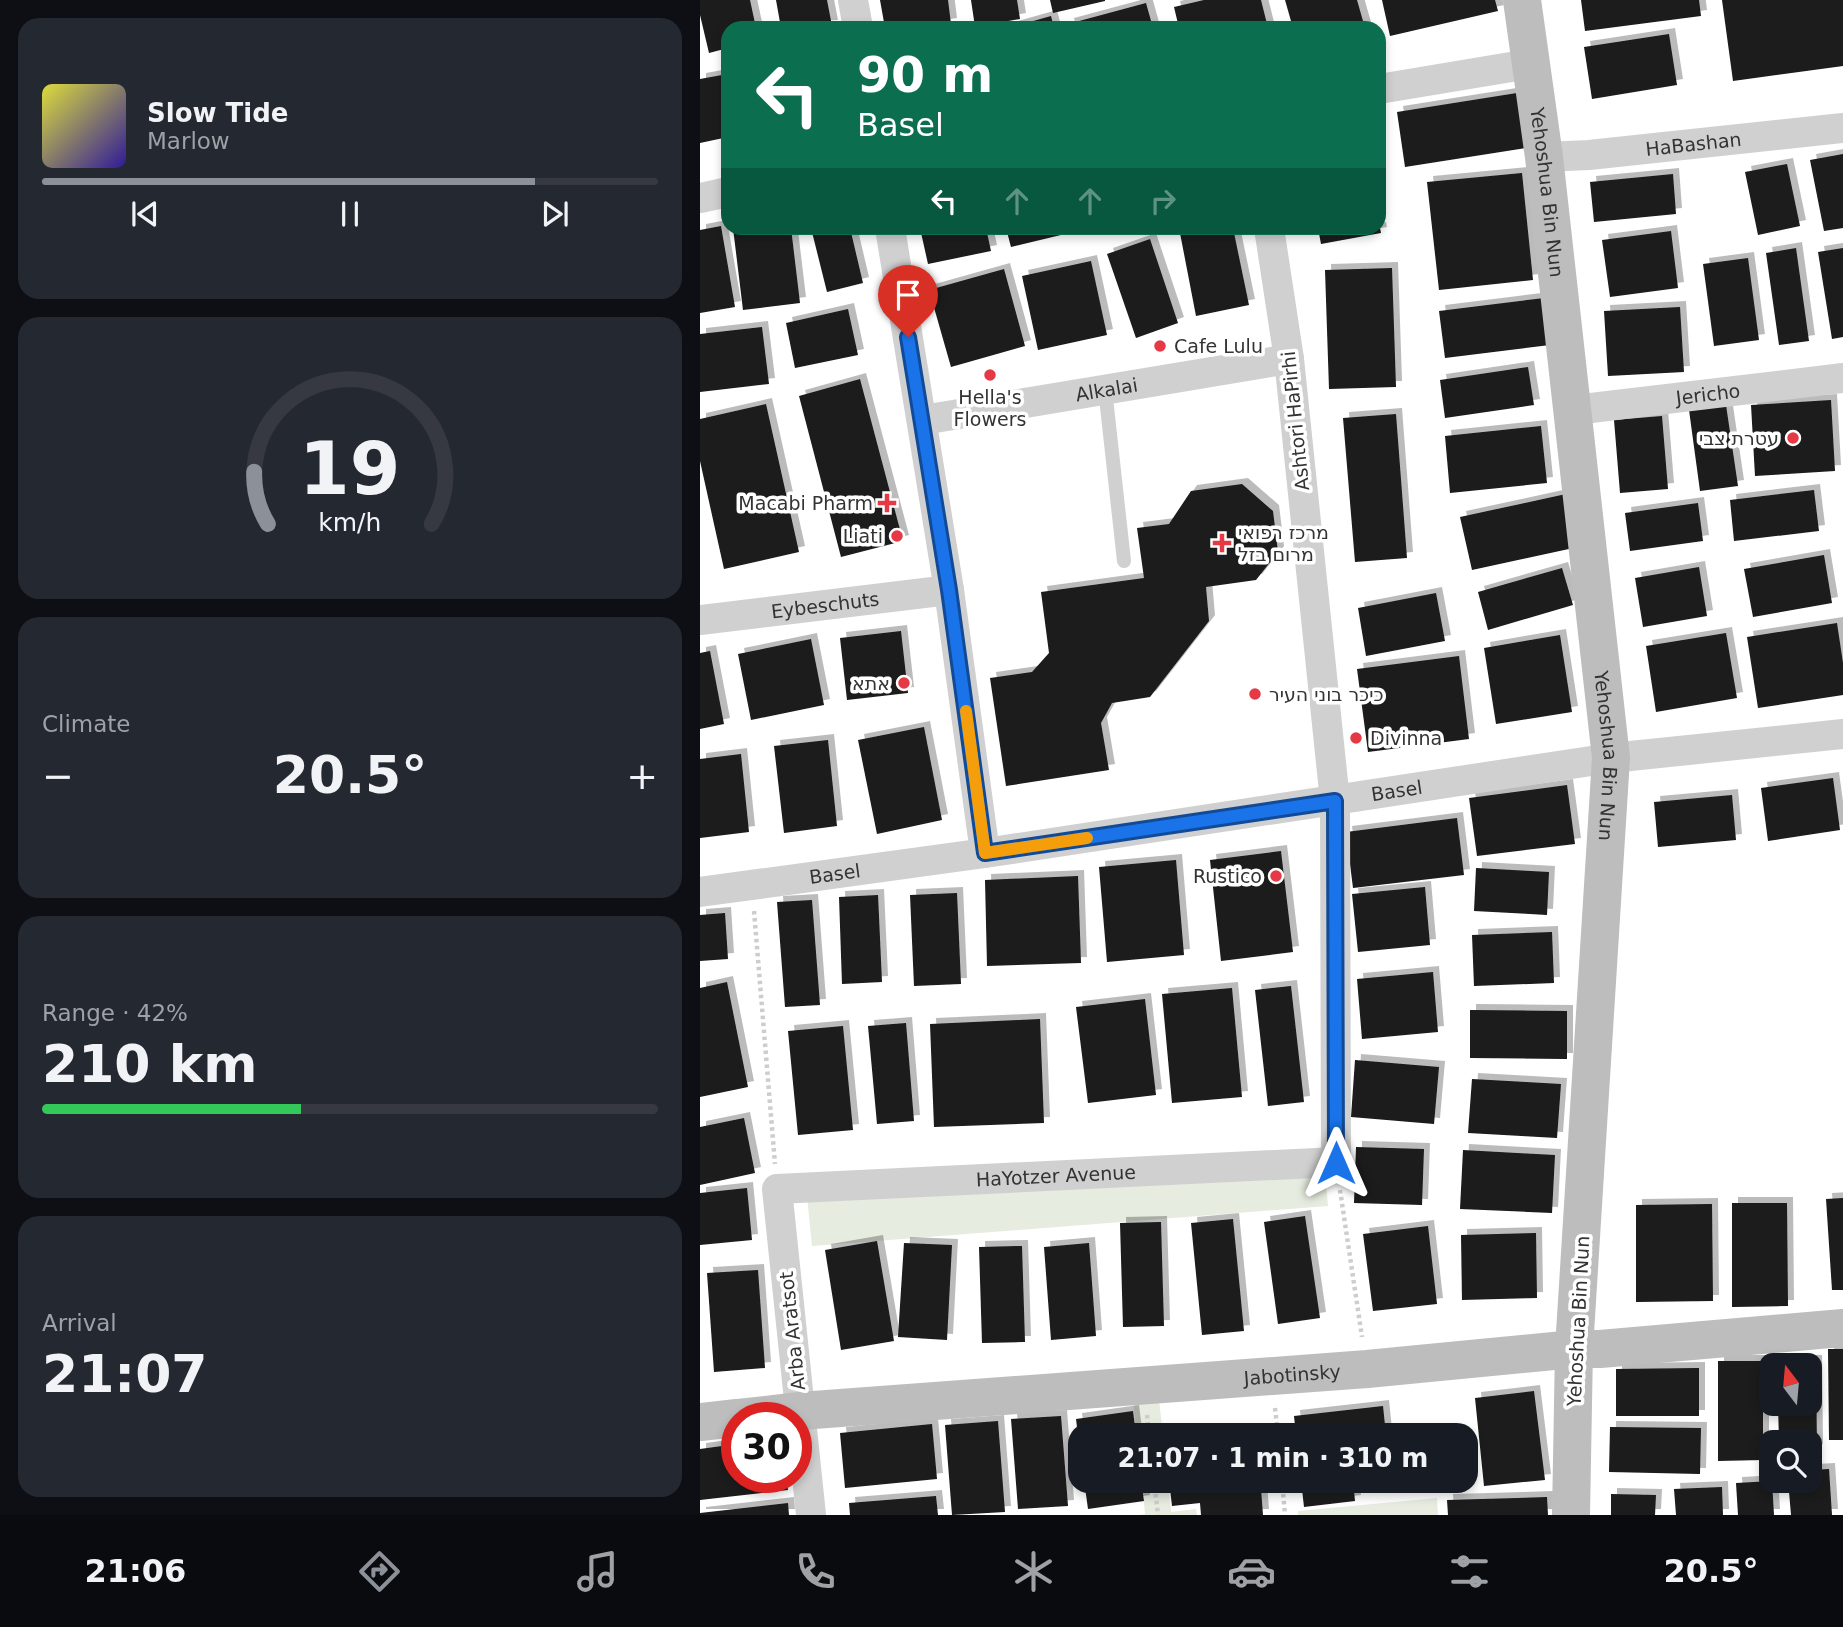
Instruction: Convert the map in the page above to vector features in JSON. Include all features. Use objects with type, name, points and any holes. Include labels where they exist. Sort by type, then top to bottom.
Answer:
[{"type":"street","points":[[853,0],[857,21]]},
{"type":"street","name":"Yehoshua Bin Nun","points":[[1521,0],[1544,156],[1611,758],[1574,1349],[1571,1515]]},
{"type":"street","points":[[1386,88],[1529,64]]},
{"type":"street","name":"HaBashan","points":[[1544,156],[1589,155],[1843,128]]},
{"type":"street","points":[[700,198],[721,194]]},
{"type":"street","points":[[891,235],[949,590],[985,853]]},
{"type":"street","name":"Ashtori HaPirhi","points":[[1270,235],[1289,359],[1335,801],[1336,1163]]},
{"type":"street","name":"Alkalai","points":[[923,420],[1289,359]]},
{"type":"street","name":"Jericho","points":[[1574,410],[1843,378]]},
{"type":"street","name":"Eybeschuts","points":[[700,620],[949,590]]},
{"type":"street","name":"Basel","points":[[700,892],[985,853],[1611,758],[1843,734]]},
{"type":"street","name":"HaYotzer Avenue","points":[[777,1189],[1336,1163]]},
{"type":"street","name":"Arba Aratsot","points":[[777,1189],[799,1402]]},
{"type":"street","name":"Jabotinsky","points":[[812,1410],[1367,1369],[1574,1349],[1843,1328]]},
{"type":"street","name":"Jabotinsky","points":[[700,1422],[721,1420]]},
{"type":"street","name":"Arba Aratsot","points":[[809,1493],[811,1515]]},
{"type":"lane","points":[[1105,389],[1124,561]]},
{"type":"path","points":[[751,885],[777,1189]]},
{"type":"path","points":[[1336,1163],[1367,1369]]},
{"type":"path","points":[[1155,1493],[1158,1515]]},
{"type":"path","points":[[1283,1493],[1286,1515]]},
{"type":"shaded area","points":[[1325,1170],[1328,1206],[812,1246],[807,1196]]},
{"type":"shaded area","points":[[1158,1391],[1162,1423],[1136,1423],[1132,1394]]},
{"type":"shaded area","points":[[1143,1493],[1169,1493],[1171,1512],[1196,1509],[1197,1515],[1139,1515],[1145,1514]]},
{"type":"shaded area","points":[[1437,1498],[1438,1515],[1298,1515],[1298,1511]]},
{"type":"building","points":[[700,0],[750,0],[754,21],[721,21],[721,50],[709,53],[700,15]]},
{"type":"building","points":[[776,0],[827,0],[831,21],[780,21]]},
{"type":"building","points":[[880,0],[948,0],[951,21],[884,21]]},
{"type":"building","points":[[971,0],[1017,0],[1020,19],[974,21]]},
{"type":"building","points":[[1050,0],[1105,0],[1105,1],[1053,13]]},
{"type":"building","points":[[1204,0],[1261,0],[1266,21],[1177,21],[1174,7]]},
{"type":"building","points":[[1285,0],[1357,0],[1363,21],[1291,21]]},
{"type":"building","points":[[1382,0],[1495,0],[1498,11],[1390,36]]},
{"type":"building","points":[[1581,0],[1699,0],[1701,16],[1585,31]]},
{"type":"building","points":[[1722,0],[1843,0],[1843,66],[1733,81]]},
{"type":"building","points":[[1146,3],[1151,21],[1079,21]]},
{"type":"building","points":[[1051,16],[1052,21],[1033,21]]},
{"type":"building","points":[[1669,34],[1677,85],[1592,99],[1584,47]]},
{"type":"building","points":[[721,75],[721,138],[700,143],[700,79]]},
{"type":"building","points":[[1517,93],[1526,148],[1405,167],[1397,112]]},
{"type":"building","points":[[1843,154],[1843,228],[1824,231],[1810,160]]},
{"type":"building","points":[[1787,164],[1800,226],[1758,235],[1745,172]]},
{"type":"building","points":[[1522,173],[1533,280],[1439,290],[1427,182]]},
{"type":"building","points":[[1673,174],[1676,214],[1594,222],[1590,182]]},
{"type":"building","points":[[721,226],[735,307],[700,313],[700,230]]},
{"type":"building","points":[[1671,231],[1678,288],[1610,297],[1602,240]]},
{"type":"building","points":[[734,235],[792,235],[800,303],[743,310]]},
{"type":"building","points":[[813,235],[852,235],[863,283],[827,292]]},
{"type":"building","points":[[922,235],[988,235],[991,251],[928,264]]},
{"type":"building","points":[[1008,235],[1061,235],[1011,247]]},
{"type":"building","points":[[1180,235],[1234,235],[1249,305],[1196,316]]},
{"type":"building","points":[[1319,235],[1370,235],[1321,244]]},
{"type":"building","points":[[1150,239],[1178,323],[1136,338],[1107,254]]},
{"type":"building","points":[[1796,248],[1809,341],[1779,345],[1766,253]]},
{"type":"building","points":[[1843,248],[1843,337],[1832,339],[1818,252]]},
{"type":"building","points":[[1748,258],[1759,340],[1714,346],[1703,264]]},
{"type":"building","points":[[1091,261],[1107,335],[1038,350],[1022,276]]},
{"type":"building","points":[[1392,268],[1396,387],[1329,389],[1325,270]]},
{"type":"building","points":[[1004,269],[1025,346],[951,367],[929,290]]},
{"type":"building","points":[[1544,298],[1550,345],[1445,358],[1439,311]]},
{"type":"building","points":[[1680,307],[1684,372],[1608,376],[1604,311]]},
{"type":"building","points":[[848,309],[858,355],[795,368],[786,323]]},
{"type":"building","points":[[762,327],[769,384],[700,392],[700,334]]},
{"type":"building","points":[[1528,367],[1534,405],[1445,418],[1440,380]]},
{"type":"building","points":[[860,379],[903,541],[841,557],[799,396]]},
{"type":"building","name":"עטרת צבי","points":[[1831,400],[1835,471],[1755,476],[1751,405]]},
{"type":"building","points":[[766,404],[799,552],[724,569],[700,461],[700,419]]},
{"type":"building","points":[[1726,405],[1738,486],[1700,491],[1689,410]]},
{"type":"building","points":[[1396,414],[1407,558],[1355,562],[1343,418]]},
{"type":"building","points":[[1662,416],[1668,489],[1620,493],[1614,420]]},
{"type":"building","points":[[1541,426],[1547,483],[1450,493],[1445,436]]},
{"type":"building","points":[[1242,484],[1273,511],[1278,552],[1256,580],[1206,587],[1209,621],[1150,697],[1112,703],[1101,723],[1109,770],[1006,786],[990,678],[1032,672],[1049,653],[1041,592],[1144,578],[1137,528],[1169,524],[1191,491]]},
{"type":"building","points":[[1814,490],[1819,531],[1734,541],[1730,500]]},
{"type":"building","points":[[1566,494],[1578,547],[1472,570],[1460,517]]},
{"type":"building","points":[[1698,503],[1703,541],[1630,551],[1625,513]]},
{"type":"building","points":[[1824,555],[1832,603],[1753,617],[1744,569]]},
{"type":"building","points":[[1699,567],[1707,616],[1643,627],[1635,578]]},
{"type":"building","points":[[1562,568],[1573,605],[1488,630],[1478,592]]},
{"type":"building","points":[[1436,593],[1445,641],[1366,656],[1358,608]]},
{"type":"building","points":[[1837,623],[1843,663],[1843,695],[1758,708],[1747,637]]},
{"type":"building","points":[[901,631],[908,693],[847,700],[840,638]]},
{"type":"building","points":[[1726,633],[1737,698],[1656,712],[1646,646]]},
{"type":"building","points":[[1560,635],[1572,712],[1496,724],[1484,648]]},
{"type":"building","points":[[811,639],[824,705],[751,720],[738,654]]},
{"type":"building","points":[[710,651],[724,724],[700,729],[700,653]]},
{"type":"building","points":[[1459,656],[1469,739],[1368,752],[1357,669]]},
{"type":"building","points":[[924,727],[942,820],[877,834],[858,740]]},
{"type":"building","points":[[828,740],[837,826],[784,833],[774,746]]},
{"type":"building","points":[[741,754],[749,832],[700,838],[700,759]]},
{"type":"building","points":[[1833,778],[1840,830],[1768,841],[1761,788]]},
{"type":"building","points":[[1567,785],[1575,844],[1477,856],[1469,798]]},
{"type":"building","points":[[1732,795],[1736,840],[1658,847],[1654,802]]},
{"type":"building","points":[[1457,818],[1464,875],[1353,888],[1346,832]]},
{"type":"building","points":[[1281,851],[1293,952],[1221,961],[1210,860]]},
{"type":"building","points":[[1176,860],[1184,955],[1107,962],[1099,867]]},
{"type":"building","points":[[1476,868],[1549,872],[1547,915],[1474,911]]},
{"type":"building","points":[[1078,876],[1081,963],[987,966],[985,880]]},
{"type":"building","points":[[1425,887],[1430,945],[1358,952],[1352,894]]},
{"type":"building","points":[[957,893],[961,984],[914,986],[910,895]]},
{"type":"building","points":[[878,895],[882,982],[842,984],[839,897]]},
{"type":"building","points":[[812,900],[820,1005],[785,1007],[777,902]]},
{"type":"building","points":[[725,913],[728,959],[700,961],[700,915]]},
{"type":"building","points":[[1552,932],[1554,983],[1474,986],[1472,935]]},
{"type":"building","points":[[1433,972],[1438,1032],[1362,1039],[1357,979]]},
{"type":"building","points":[[727,982],[748,1087],[700,1097],[700,988]]},
{"type":"building","points":[[1291,986],[1304,1102],[1268,1106],[1255,990]]},
{"type":"building","points":[[1232,988],[1242,1097],[1172,1103],[1162,994]]},
{"type":"building","points":[[1145,999],[1156,1095],[1088,1103],[1076,1007]]},
{"type":"building","points":[[1470,1010],[1567,1011],[1567,1059],[1470,1058]]},
{"type":"building","points":[[1040,1019],[1044,1123],[934,1127],[930,1024]]},
{"type":"building","points":[[906,1023],[914,1121],[877,1124],[868,1026]]},
{"type":"building","points":[[843,1026],[853,1130],[798,1135],[788,1031]]},
{"type":"building","points":[[1355,1060],[1439,1067],[1434,1124],[1351,1117]]},
{"type":"building","points":[[1472,1079],[1561,1084],[1557,1138],[1468,1133]]},
{"type":"building","points":[[744,1118],[755,1173],[700,1185],[700,1127]]},
{"type":"building","points":[[1356,1147],[1424,1149],[1422,1205],[1354,1203]]},
{"type":"building","points":[[1463,1150],[1555,1155],[1552,1213],[1460,1209]]},
{"type":"building","points":[[747,1188],[752,1240],[700,1245],[700,1193]]},
{"type":"building","points":[[1843,1198],[1843,1290],[1832,1290],[1826,1199]]},
{"type":"building","points":[[1732,1203],[1787,1203],[1788,1306],[1732,1307]]},
{"type":"building","points":[[1712,1204],[1713,1301],[1636,1302],[1636,1205]]},
{"type":"building","points":[[1305,1216],[1320,1318],[1278,1324],[1264,1222]]},
{"type":"building","points":[[1233,1219],[1244,1331],[1202,1335],[1191,1223]]},
{"type":"building","points":[[1161,1222],[1164,1326],[1123,1327],[1120,1223]]},
{"type":"building","points":[[1428,1226],[1437,1304],[1373,1311],[1363,1234]]},
{"type":"building","points":[[1536,1233],[1537,1298],[1462,1300],[1461,1235]]},
{"type":"building","points":[[877,1241],[894,1341],[841,1350],[825,1250]]},
{"type":"building","points":[[904,1243],[952,1245],[947,1340],[898,1337]]},
{"type":"building","points":[[1089,1243],[1096,1336],[1051,1340],[1044,1247]]},
{"type":"building","points":[[1022,1246],[1025,1342],[982,1343],[979,1247]]},
{"type":"building","points":[[758,1270],[765,1368],[714,1372],[707,1273]]},
{"type":"building","points":[[1828,1349],[1843,1349],[1843,1440],[1829,1440]]},
{"type":"building","points":[[1718,1361],[1759,1361],[1759,1416],[1763,1416],[1763,1430],[1759,1430],[1759,1460],[1718,1461]]},
{"type":"building","points":[[1699,1368],[1699,1416],[1616,1416],[1616,1369]]},
{"type":"building","points":[[1534,1391],[1545,1480],[1484,1486],[1475,1398]]},
{"type":"building","points":[[1383,1406],[1385,1423],[1295,1423],[1294,1416]]},
{"type":"building","points":[[1133,1411],[1134,1423],[1076,1423],[1076,1419]]},
{"type":"building","points":[[1061,1416],[1068,1506],[1018,1509],[1011,1419]]},
{"type":"building","points":[[1778,1416],[1817,1416],[1817,1430],[1779,1430]]},
{"type":"building","points":[[998,1421],[1005,1512],[952,1515],[945,1425]]},
{"type":"building","points":[[932,1424],[937,1479],[845,1488],[840,1433]]},
{"type":"building","points":[[1610,1427],[1701,1428],[1700,1474],[1609,1472]]},
{"type":"building","points":[[721,1446],[721,1493],[762,1493],[700,1500],[700,1449]]},
{"type":"building","points":[[1822,1469],[1829,1469],[1832,1515],[1791,1515],[1789,1493],[1822,1493]]},
{"type":"building","points":[[1759,1482],[1759,1493],[1773,1493],[1774,1515],[1738,1515],[1736,1483]]},
{"type":"building","points":[[1722,1487],[1723,1515],[1676,1515],[1674,1489]]},
{"type":"building","points":[[1086,1493],[1143,1493],[1144,1501],[1088,1509]]},
{"type":"building","points":[[1170,1493],[1261,1493],[1263,1515],[1201,1515],[1200,1503],[1172,1506]]},
{"type":"building","points":[[1302,1493],[1354,1493],[1355,1501],[1304,1507]]},
{"type":"building","points":[[1611,1494],[1656,1495],[1655,1515],[1611,1515]]},
{"type":"building","points":[[936,1496],[938,1515],[850,1515],[849,1503]]},
{"type":"building","points":[[1547,1497],[1548,1515],[1448,1515],[1447,1500]]},
{"type":"building","points":[[788,1503],[789,1515],[700,1515],[700,1513]]},
{"type":"slow traffic","points":[[966,711],[985,853],[1087,838]]},
{"type":"place","name":"Cafe Lulu","points":[[1160,346]]},
{"type":"place","name":"Hella's Flowers","points":[[990,375]]},
{"type":"place","name":"עטרת צבי","points":[[1793,438]]},
{"type":"place","name":"Macabi Pharm","points":[[887,503]]},
{"type":"place","name":"Liati","points":[[897,536]]},
{"type":"place","name":"מרכז רפואי מרום בזל","points":[[1222,543]]},
{"type":"place","name":"אתא","points":[[904,683]]},
{"type":"place","name":"כיכר בוני העיר","points":[[1255,694]]},
{"type":"place","name":"Divinna","points":[[1356,738]]},
{"type":"place","name":"Rustico","points":[[1276,876]]},
{"type":"route","points":[[908,337],[949,590],[985,853],[1335,801],[1336,1163]]}]
